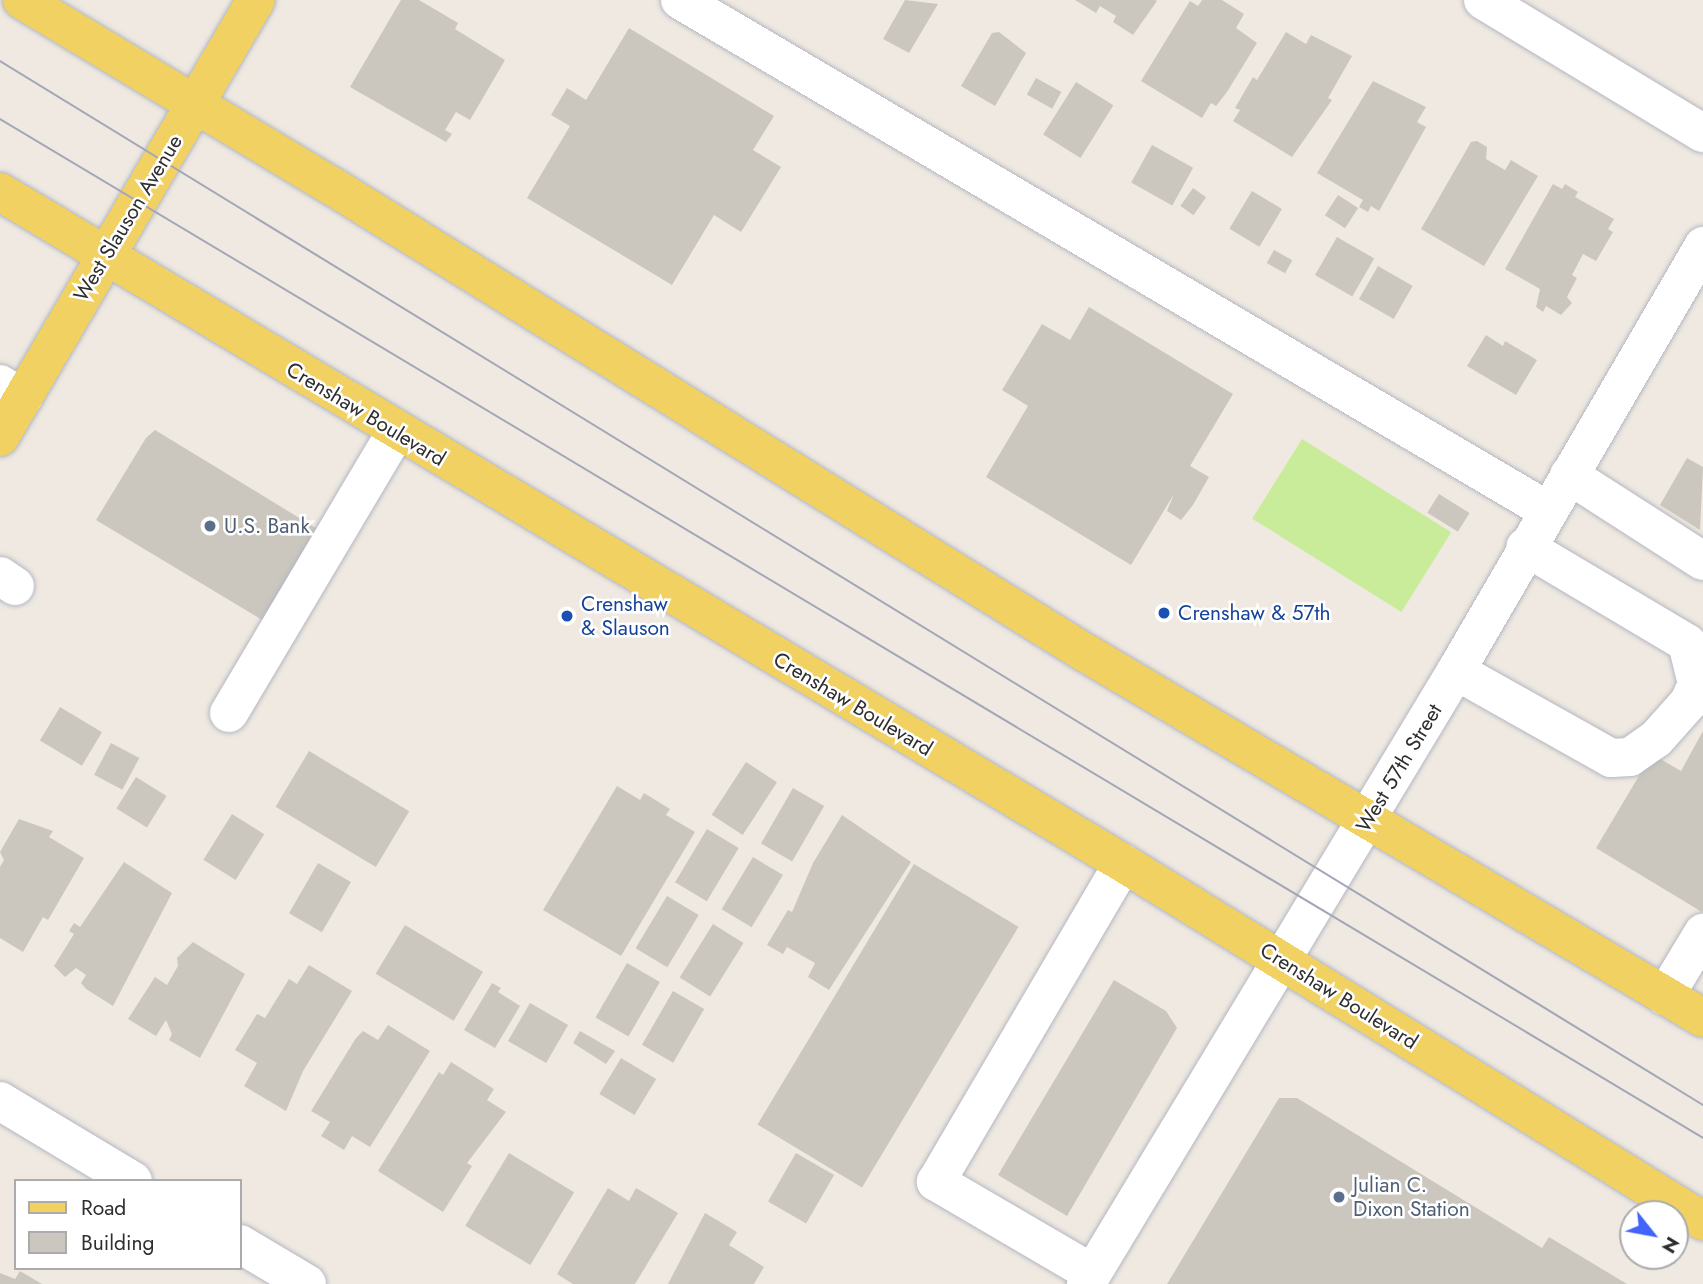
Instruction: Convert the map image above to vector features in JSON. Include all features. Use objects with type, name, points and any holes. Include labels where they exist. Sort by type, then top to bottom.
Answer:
[{"type":"main road","points":[[22,0],[197,103],[1084,652],[1703,1018]]},
{"type":"main road","name":"West Slauson Avenue","points":[[0,437],[12,391],[104,257],[256,0]]},
{"type":"main road","name":"Crenshaw Boulevard","points":[[0,192],[396,432],[1123,863],[1703,1222]]},
{"type":"street","points":[[680,0],[1547,510]]},
{"type":"street","points":[[1483,0],[1703,133]]},
{"type":"street","name":"West 57th Street","points":[[1089,1279],[1456,671],[1525,547],[1703,246]]},
{"type":"street","points":[[229,713],[396,432]]},
{"type":"street","points":[[1569,475],[1703,561]]},
{"type":"street","points":[[1456,671],[1611,758],[1630,757],[1656,739],[1689,702],[1697,684],[1687,643],[1525,547]]},
{"type":"street","points":[[1089,1279],[936,1182],[1123,863]]},
{"type":"street","points":[[1665,996],[1703,933]]},
{"type":"street","points":[[0,1101],[131,1179]]},
{"type":"street","points":[[242,1245],[307,1284]]},
{"type":"green space","points":[[1302,439],[1451,532],[1401,612],[1252,519]]},
{"type":"building","points":[[401,0],[419,0],[458,23],[455,29],[505,60],[470,120],[456,112],[445,130],[452,134],[446,142],[350,87]]},
{"type":"building","points":[[905,0],[938,4],[909,53],[883,39]]},
{"type":"building","points":[[1075,0],[1157,1],[1133,35],[1113,22],[1116,16],[1100,6],[1096,13]]},
{"type":"building","points":[[1202,0],[1222,0],[1244,14],[1236,28],[1257,43],[1227,92],[1216,106],[1211,103],[1202,118],[1141,81],[1190,1],[1198,6]]},
{"type":"building","points":[[629,28],[774,116],[753,150],[781,167],[741,232],[714,215],[672,285],[527,198],[570,126],[551,115],[567,88],[586,100]]},
{"type":"building","points":[[999,32],[1026,53],[995,106],[961,86],[992,33]]},
{"type":"building","points":[[1286,32],[1306,44],[1311,35],[1352,56],[1328,98],[1332,100],[1292,157],[1233,121],[1240,110],[1235,108],[1253,77],[1257,80]]},
{"type":"building","points":[[1036,78],[1061,92],[1052,109],[1027,95]]},
{"type":"building","points":[[1373,81],[1426,107],[1417,122],[1426,127],[1379,211],[1371,206],[1368,212],[1359,207],[1363,200],[1317,173]]},
{"type":"building","points":[[1076,82],[1113,105],[1080,158],[1043,135]]},
{"type":"building","points":[[1477,141],[1487,147],[1486,159],[1505,170],[1511,160],[1538,176],[1484,266],[1421,229],[1471,142]]},
{"type":"building","points":[[1152,145],[1193,168],[1172,205],[1131,183]]},
{"type":"building","points":[[1553,184],[1562,189],[1565,184],[1578,192],[1575,197],[1614,219],[1608,229],[1613,232],[1596,261],[1583,254],[1572,275],[1577,278],[1567,297],[1572,303],[1561,315],[1546,306],[1543,312],[1536,307],[1540,289],[1505,269]]},
{"type":"building","points":[[1193,188],[1206,197],[1193,215],[1180,206]]},
{"type":"building","points":[[1252,191],[1282,209],[1259,247],[1229,229]]},
{"type":"building","points":[[1338,195],[1358,208],[1345,228],[1325,215]]},
{"type":"building","points":[[1337,237],[1374,258],[1352,297],[1315,275]]},
{"type":"building","points":[[1274,250],[1292,260],[1285,273],[1267,263]]},
{"type":"building","points":[[1378,266],[1413,286],[1394,319],[1359,299]]},
{"type":"building","points":[[1089,307],[1233,394],[1190,466],[1209,477],[1193,505],[1181,520],[1167,511],[1174,494],[1131,565],[986,477],[1028,406],[1002,390],[1042,324],[1070,340]]},
{"type":"building","points":[[1486,335],[1503,346],[1505,341],[1537,360],[1516,395],[1467,366]]},
{"type":"building","name":"U.S. Bank","points":[[155,430],[324,533],[269,624],[96,520],[146,438]]},
{"type":"building","points":[[1687,458],[1703,467],[1700,530],[1660,505]]},
{"type":"building","points":[[1439,494],[1470,513],[1458,532],[1427,513]]},
{"type":"building","points":[[60,707],[102,732],[82,766],[40,740]]},
{"type":"building","points":[[1703,731],[1702,912],[1596,848],[1652,754],[1681,771]]},
{"type":"building","points":[[111,743],[139,758],[122,790],[94,775]]},
{"type":"building","points":[[309,751],[409,811],[376,867],[276,807]]},
{"type":"building","points":[[746,762],[777,782],[743,835],[712,815]]},
{"type":"building","points":[[136,777],[167,796],[147,827],[116,808]]},
{"type":"building","points":[[617,786],[640,800],[644,793],[670,809],[666,815],[695,832],[621,956],[543,910]]},
{"type":"building","points":[[793,788],[824,806],[792,861],[761,843]]},
{"type":"building","points":[[232,814],[264,834],[236,880],[203,860]]},
{"type":"building","points":[[842,815],[911,862],[829,990],[808,977],[815,963],[787,947],[783,954],[767,945],[788,910],[792,912],[813,863]]},
{"type":"building","points":[[19,819],[53,831],[49,837],[84,858],[48,920],[43,917],[23,952],[0,938],[0,867],[4,860],[0,852]]},
{"type":"building","points":[[707,829],[739,848],[707,901],[675,882]]},
{"type":"building","points":[[753,857],[783,875],[752,927],[722,909]]},
{"type":"building","points":[[124,862],[172,893],[113,1006],[86,989],[81,983],[86,975],[76,968],[65,977],[54,966],[74,934],[69,931],[74,923],[80,927]]},
{"type":"building","points":[[318,863],[351,882],[322,932],[289,913]]},
{"type":"building","points":[[914,864],[1019,927],[862,1187],[757,1125]]},
{"type":"building","points":[[667,896],[699,915],[667,967],[636,948]]},
{"type":"building","points":[[713,924],[744,943],[710,997],[680,977]]},
{"type":"building","points":[[405,925],[483,972],[454,1021],[376,974]]},
{"type":"building","points":[[193,942],[245,974],[200,1058],[169,1040],[172,1034],[166,1020],[156,1036],[128,1019],[155,977],[167,985],[178,966],[177,958]]},
{"type":"building","points":[[627,963],[660,982],[628,1037],[596,1018]]},
{"type":"building","points":[[309,965],[352,991],[303,1071],[286,1111],[244,1086],[257,1063],[235,1050],[257,1014],[265,1018],[289,979],[297,984]]},
{"type":"building","points":[[1114,980],[1166,1011],[1177,1028],[1067,1216],[998,1175]]},
{"type":"building","points":[[492,983],[501,988],[498,992],[520,1006],[495,1048],[464,1030]]},
{"type":"building","points":[[673,991],[704,1009],[673,1063],[642,1045]]},
{"type":"building","points":[[530,1003],[568,1025],[546,1063],[508,1041]]},
{"type":"building","points":[[388,1025],[430,1051],[370,1147],[352,1136],[344,1150],[321,1136],[330,1122],[311,1111],[356,1038],[363,1031],[378,1040]]},
{"type":"building","points":[[580,1031],[615,1051],[606,1064],[573,1043]]},
{"type":"building","points":[[621,1058],[656,1079],[635,1115],[599,1094]]},
{"type":"building","points":[[451,1062],[494,1089],[487,1100],[506,1112],[467,1163],[472,1166],[443,1212],[378,1171],[439,1072],[443,1075]]},
{"type":"building","name":"Julian C. Dixon Station","points":[[1279,1098],[1297,1098],[1542,1248],[1549,1237],[1627,1284],[1167,1284]]},
{"type":"building","points":[[509,1153],[574,1192],[530,1265],[465,1226]]},
{"type":"building","points":[[796,1153],[834,1175],[806,1223],[768,1201]]},
{"type":"building","points":[[608,1188],[629,1201],[636,1188],[678,1213],[635,1284],[573,1284],[557,1274]]},
{"type":"building","points":[[705,1213],[737,1232],[729,1245],[764,1267],[754,1284],[668,1284]]},
{"type":"building","points":[[20,1271],[42,1284],[0,1284],[0,1273],[15,1279]]},
{"type":"tram line","points":[[0,61],[1703,1105]]},
{"type":"tram line","points":[[0,119],[1703,1138]]},
{"type":"place","name":"U.S. Bank","points":[[210,526]]},
{"type":"place","name":"Crenshaw & 57th","points":[[1164,613]]},
{"type":"place","name":"Crenshaw & Slauson","points":[[567,616]]},
{"type":"place","name":"Julian C. Dixon Station","points":[[1339,1197]]}]
